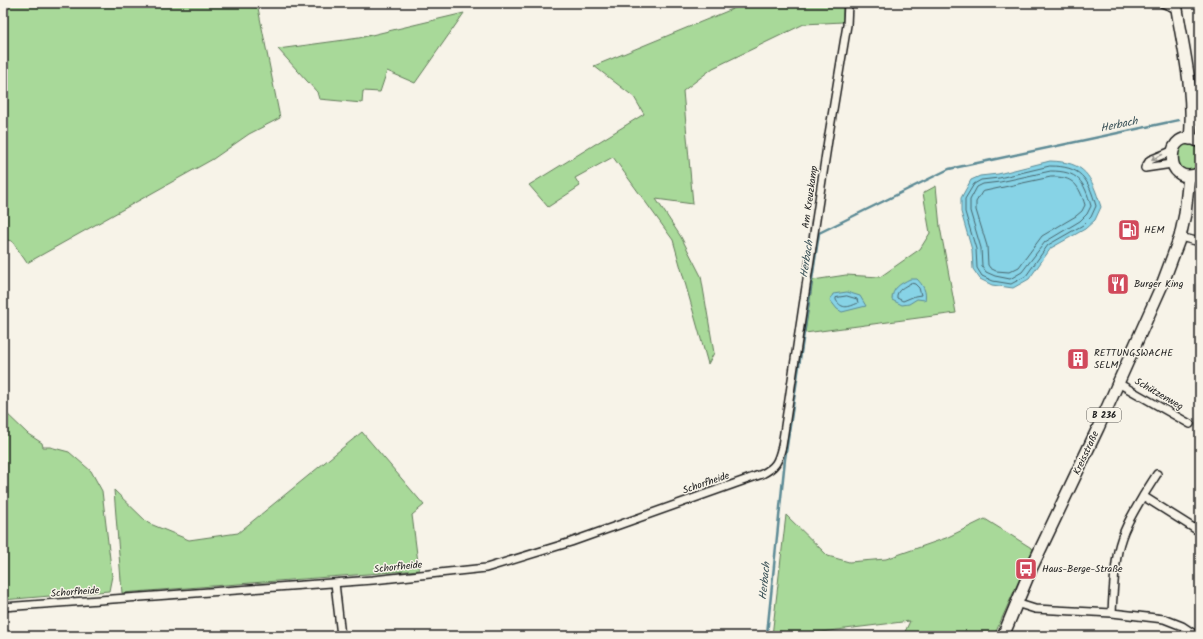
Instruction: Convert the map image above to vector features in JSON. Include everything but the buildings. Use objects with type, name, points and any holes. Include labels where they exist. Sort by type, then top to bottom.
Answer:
[{"type":"main road","points":[[1172,164],[1172,151],[1178,142],[1195,141],[1192,124],[1191,94],[1176,6]]},
{"type":"main road","name":"Kreisstraße","points":[[1003,636],[1016,603],[1162,285],[1180,237],[1195,175],[1183,175],[1176,170],[1172,164]]},
{"type":"street","name":"Am Kreuzkamp","points":[[776,464],[782,446],[828,140],[847,25],[848,3]]},
{"type":"street","points":[[1162,3],[1176,6]]},
{"type":"street","points":[[1172,151],[1150,160],[1145,168],[1172,164]]},
{"type":"street","points":[[1180,237],[1200,242]]},
{"type":"street","name":"Schützenweg","points":[[1118,383],[1190,424]]},
{"type":"street","name":"Schorfheide","points":[[3,607],[374,580],[486,568],[571,542],[762,474],[772,469],[776,464]]},
{"type":"street","points":[[1112,613],[1114,577],[1118,550],[1124,532],[1143,496],[1157,474]]},
{"type":"street","points":[[1143,496],[1200,532]]},
{"type":"street","points":[[335,583],[341,636]]},
{"type":"street","points":[[1016,603],[1035,609],[1112,613],[1164,620],[1173,622],[1197,636]]},
{"type":"green space","points":[[3,3],[233,3],[258,8],[280,118],[249,134],[213,159],[27,263],[12,241],[3,239]]},
{"type":"green space","points":[[747,3],[843,3],[843,22],[804,24],[713,68],[683,91],[693,204],[656,199],[681,237],[701,276],[714,353],[708,364],[673,240],[613,157],[575,178],[580,186],[548,207],[529,185],[644,114],[634,97],[594,66]]},
{"type":"green space","points":[[464,13],[415,83],[387,71],[380,92],[363,91],[362,103],[319,99],[317,92],[278,49],[359,38]]},
{"type":"green space","points":[[1190,143],[1200,146],[1200,168],[1190,171],[1181,168],[1178,164],[1176,155],[1181,146]]},
{"type":"green space","points":[[936,186],[940,227],[956,313],[805,333],[813,280],[846,275],[880,277],[920,249],[930,233],[923,193]]},
{"type":"green space","points":[[3,410],[28,434],[42,443],[43,447],[50,447],[69,452],[91,471],[102,491],[112,576],[109,591],[3,600]]},
{"type":"green space","points":[[362,432],[424,505],[412,515],[419,570],[122,593],[114,490],[148,523],[189,540],[238,533]]},
{"type":"green space","points":[[786,515],[828,556],[849,562],[886,559],[946,538],[985,519],[1033,549],[994,636],[903,636],[910,621],[788,636],[772,636]]},
{"type":"water","points":[[1050,161],[1071,164],[1085,172],[1094,186],[1101,207],[1095,220],[1085,229],[1051,248],[1029,279],[1013,288],[992,285],[980,279],[973,269],[972,250],[961,212],[961,198],[971,180],[980,176],[998,174]]},
{"type":"water","points":[[910,279],[917,279],[921,284],[925,291],[925,300],[917,299],[909,304],[902,305],[892,300],[895,289]]},
{"type":"water","points":[[847,292],[860,296],[866,306],[842,312],[837,309],[830,300],[833,294]]},
{"type":"waterway","name":"Herbach","points":[[760,636],[767,634],[785,459],[819,233],[949,169],[1179,120]]},
{"type":"place","name":"HEM","points":[[1129,230]]},
{"type":"place","name":"Burger King","points":[[1118,284]]},
{"type":"place","name":"RETTUNGSWACHE SELM","points":[[1078,359]]},
{"type":"place","name":"Haus-Berge-Straße","points":[[1026,569]]}]
